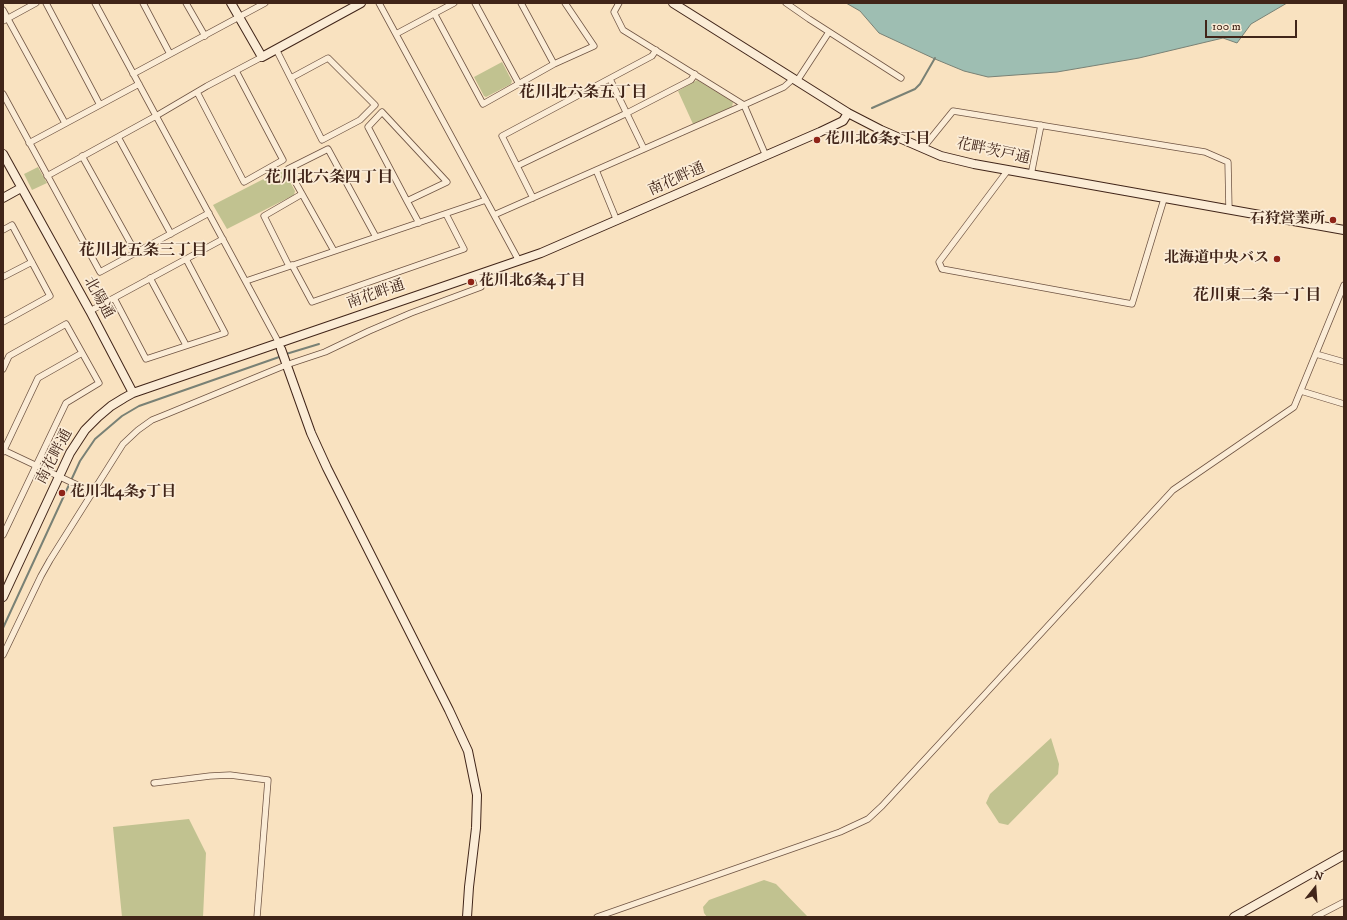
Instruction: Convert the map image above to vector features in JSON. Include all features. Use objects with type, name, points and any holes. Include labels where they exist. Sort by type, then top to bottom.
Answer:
[{"type":"street","points":[[5,20],[36,3]]},
{"type":"street","points":[[46,3],[100,105]]},
{"type":"street","points":[[94,3],[280,346],[311,433],[327,468],[460,731],[468,751],[477,795],[476,828],[469,887],[468,917]]},
{"type":"street","points":[[143,3],[170,54]]},
{"type":"street","points":[[186,3],[205,36]]},
{"type":"street","points":[[232,3],[262,57]]},
{"type":"street","points":[[133,74],[265,3]]},
{"type":"street","points":[[47,176],[156,116],[196,92],[361,3]]},
{"type":"street","points":[[379,3],[519,261]]},
{"type":"street","points":[[396,34],[454,3]]},
{"type":"street","points":[[476,3],[519,84]]},
{"type":"street","points":[[521,3],[554,64]]},
{"type":"street","points":[[434,14],[483,104],[554,64],[594,46],[565,3]]},
{"type":"street","points":[[619,3],[614,12],[623,30],[744,105],[766,156]]},
{"type":"street","name":"花畔茨戸通","points":[[673,3],[848,113],[881,130],[941,156],[1031,175],[1344,230]]},
{"type":"street","points":[[786,3],[901,78]]},
{"type":"street","points":[[3,10],[5,20],[65,123]]},
{"type":"street","points":[[494,215],[784,87],[795,80],[829,32]]},
{"type":"street","points":[[276,49],[322,140],[360,120],[375,105],[328,58],[291,78]]},
{"type":"street","points":[[533,198],[502,136],[652,56],[656,50]]},
{"type":"street","points":[[196,92],[244,182],[283,160],[236,71]]},
{"type":"street","points":[[517,166],[627,113],[691,80],[695,74]]},
{"type":"street","points":[[610,79],[644,149]]},
{"type":"street","points":[[29,142],[139,84]]},
{"type":"street","points":[[3,94],[100,272],[209,213]]},
{"type":"street","points":[[923,148],[952,111],[1205,152],[1228,162],[1229,210]]},
{"type":"street","points":[[407,201],[447,182],[382,112],[368,127],[407,201],[419,223]]},
{"type":"street","name":"南花畔通","points":[[3,597],[63,479],[70,453],[85,430],[98,417],[111,406],[133,393],[280,346],[541,253],[843,122],[848,113]]},
{"type":"street","points":[[1031,175],[1041,126]]},
{"type":"street","points":[[118,137],[170,234]]},
{"type":"street","points":[[334,251],[288,169],[328,149],[376,237]]},
{"type":"street","name":"北陽通","points":[[3,154],[90,311],[133,393]]},
{"type":"street","points":[[82,156],[136,253]]},
{"type":"street","points":[[596,170],[617,221]]},
{"type":"street","points":[[1008,170],[940,262],[942,268],[1132,304],[1164,199]]},
{"type":"street","points":[[3,198],[21,188]]},
{"type":"street","points":[[302,194],[264,216],[312,302],[464,249],[446,214]]},
{"type":"street","points":[[246,281],[486,200]]},
{"type":"street","points":[[3,230],[12,225],[50,296],[3,322]]},
{"type":"street","points":[[90,311],[223,239]]},
{"type":"street","points":[[114,298],[146,359],[225,332],[186,259]]},
{"type":"street","points":[[3,277],[32,262]]},
{"type":"street","points":[[3,654],[41,576],[123,444],[138,430],[152,420],[286,362],[325,352],[411,313],[481,287],[477,275]]},
{"type":"street","points":[[150,278],[186,345]]},
{"type":"street","points":[[597,917],[840,832],[868,819],[1173,490],[1294,407],[1344,285]]},
{"type":"street","points":[[3,369],[9,356],[66,324],[99,383],[66,403],[3,535]]},
{"type":"street","points":[[82,353],[38,378],[3,451],[92,492]]},
{"type":"street","points":[[1316,354],[1344,362]]},
{"type":"street","points":[[1301,391],[1344,404]]},
{"type":"street","points":[[154,783],[230,775],[268,780],[257,917]]},
{"type":"street","points":[[1236,916],[1344,855]]},
{"type":"street","points":[[1315,917],[1344,902]]},
{"type":"green space","points":[[502,62],[512,81],[511,84],[486,97],[484,96],[474,77]]},
{"type":"green space","points":[[697,80],[733,102],[732,107],[693,124],[678,91]]},
{"type":"green space","points":[[38,167],[47,183],[32,190],[24,174]]},
{"type":"green space","points":[[283,169],[295,191],[294,195],[227,229],[213,205]]},
{"type":"green space","points":[[1051,738],[1059,764],[1058,774],[1008,825],[999,823],[986,803],[990,794]]},
{"type":"green space","points":[[189,819],[206,853],[203,917],[122,917],[113,827]]},
{"type":"green space","points":[[764,880],[776,884],[808,917],[707,917],[704,913],[703,907],[709,900]]},
{"type":"shaded area","points":[[846,3],[1287,3],[1251,24],[1237,43],[1223,38],[1139,58],[1057,72],[988,77],[964,71],[879,33],[860,11]]},
{"type":"waterway","points":[[872,108],[915,89],[920,84],[935,58]]},
{"type":"waterway","points":[[286,354],[319,344]]},
{"type":"waterway","points":[[3,628],[80,461],[95,439],[122,416],[139,406],[282,356]]},
{"type":"place","name":"花川北6条5丁目","points":[[817,140]]},
{"type":"place","name":"石狩営業所","points":[[1333,220]]},
{"type":"place","name":"北海道中央バス","points":[[1277,259]]},
{"type":"place","name":"花川北6条4丁目","points":[[471,282]]},
{"type":"place","name":"花川北4条5丁目","points":[[62,493]]},
{"type":"district","name":"花川北六条五丁目","points":[[583,94]]},
{"type":"district","name":"花川北六条四丁目","points":[[329,179]]},
{"type":"district","name":"花川北五条三丁目","points":[[143,252]]},
{"type":"district","name":"花川東二条一丁目","points":[[1257,297]]}]
